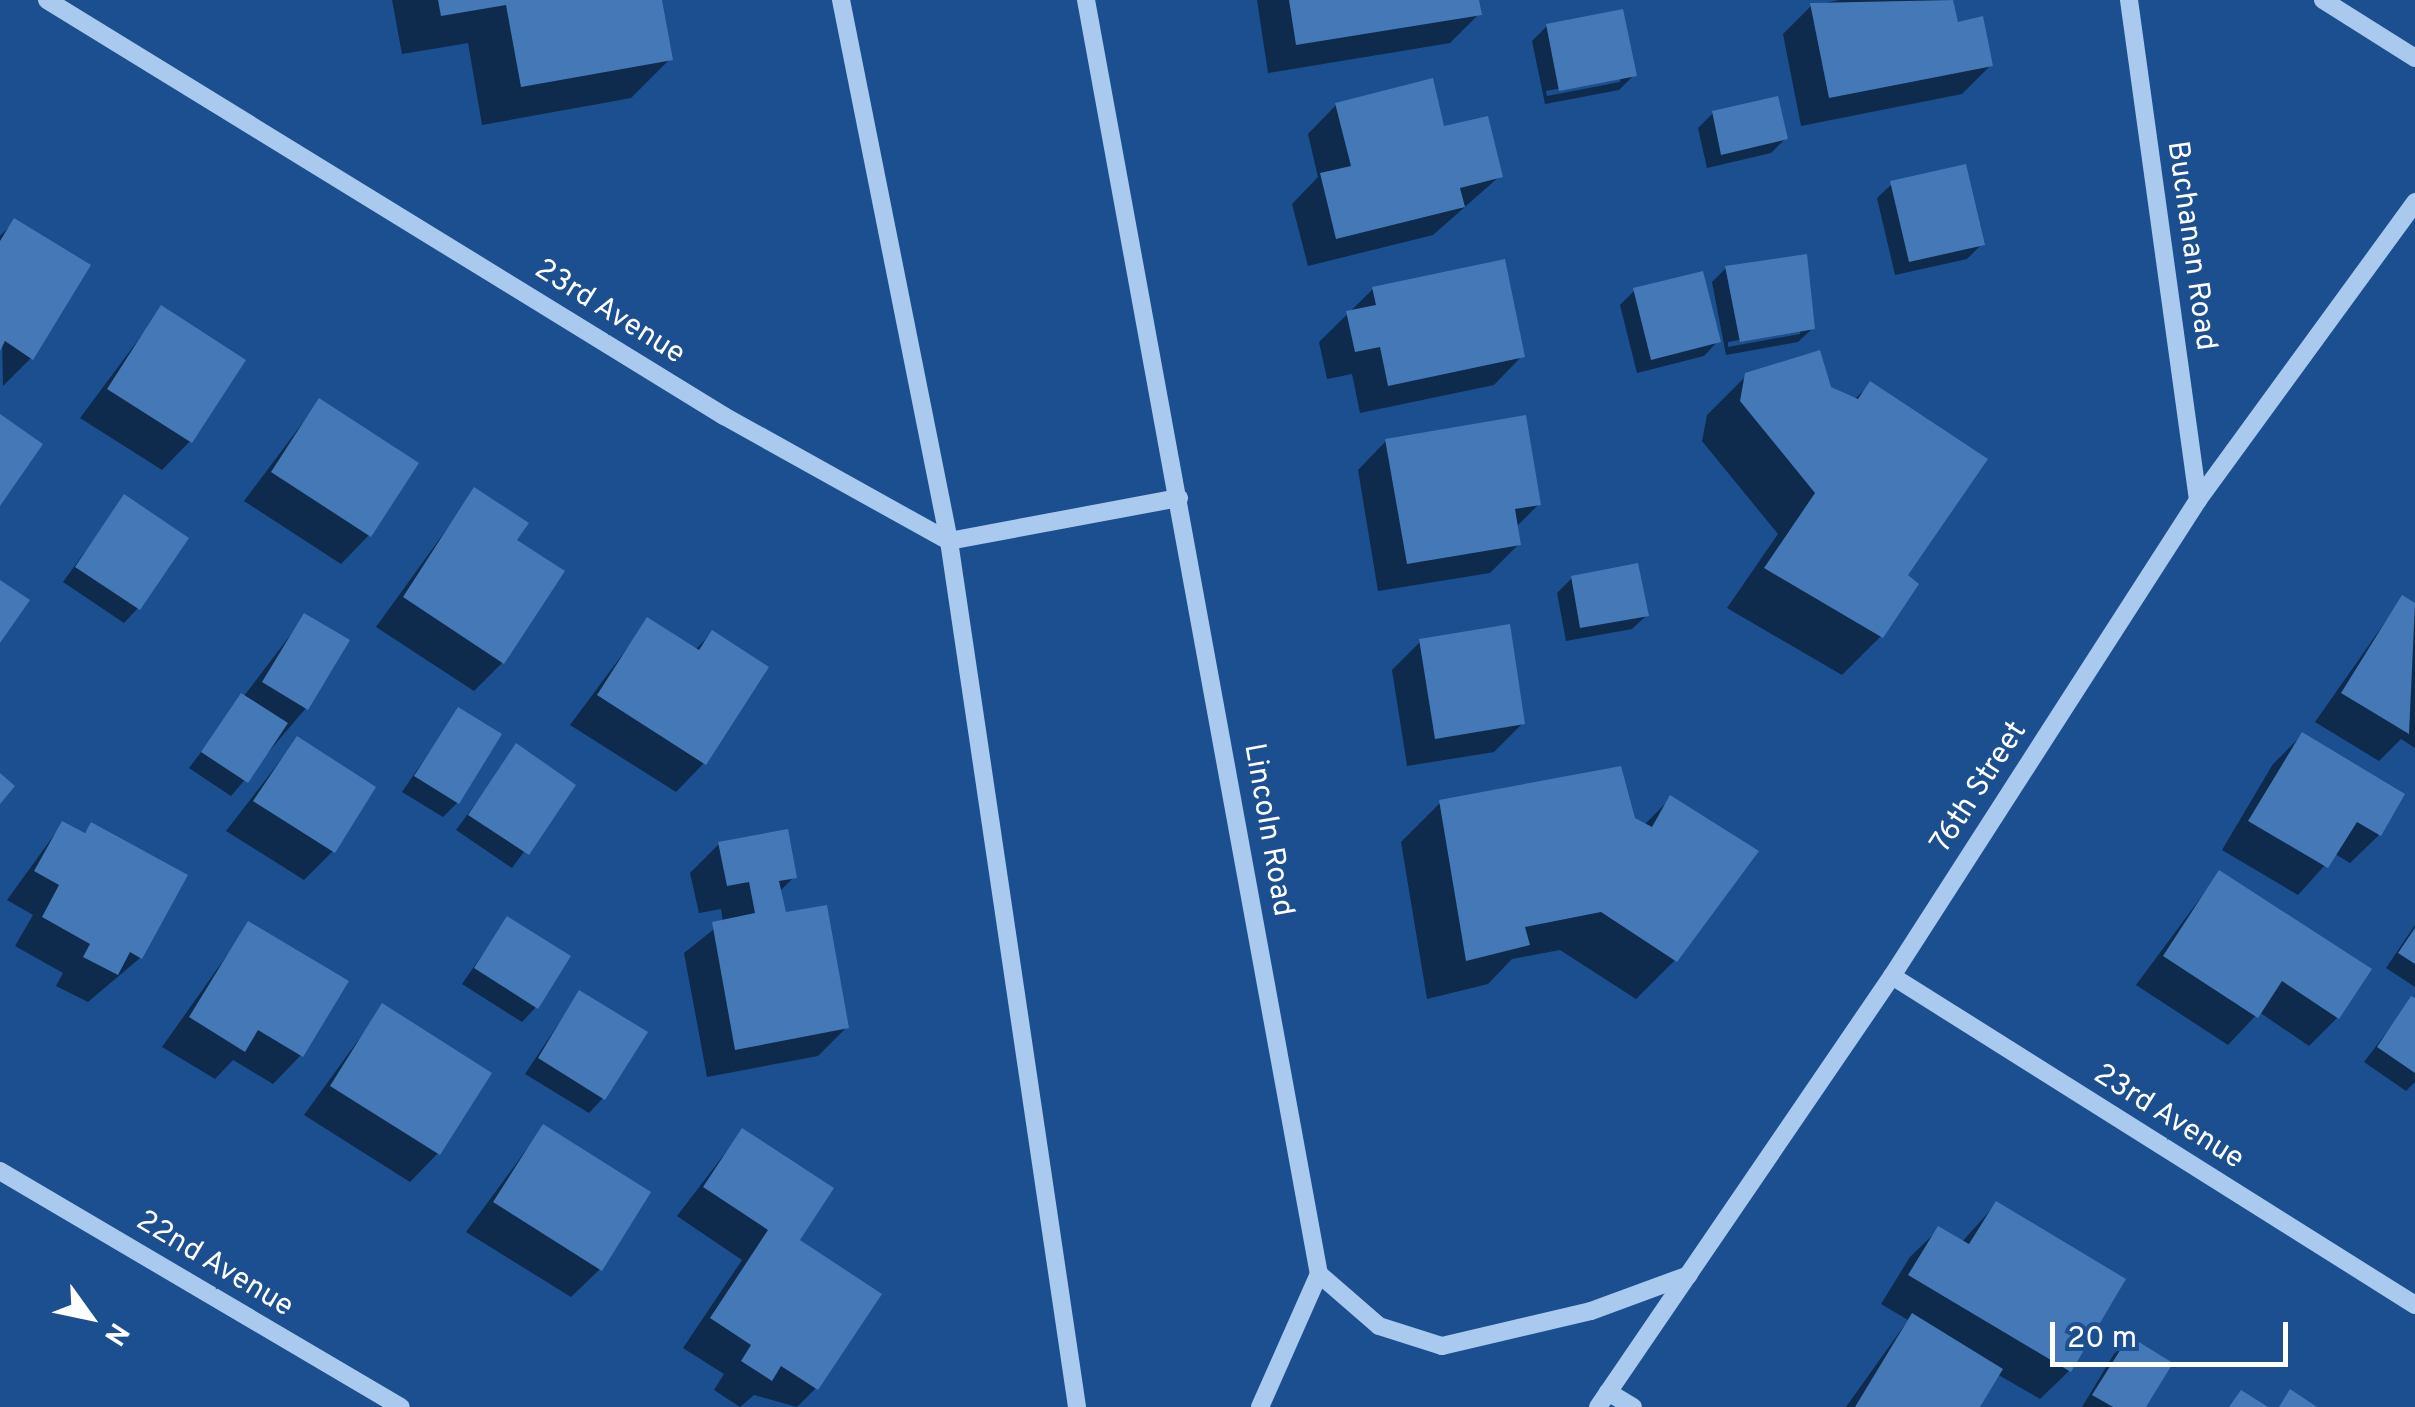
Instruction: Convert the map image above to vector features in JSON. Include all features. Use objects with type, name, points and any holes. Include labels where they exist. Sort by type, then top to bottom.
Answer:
[{"type":"street","name":"23rd Avenue","points":[[47,0],[724,416],[949,541]]},
{"type":"street","points":[[841,0],[949,541],[1077,1407]]},
{"type":"street","name":"Lincoln Road","points":[[1086,0],[1320,1274]]},
{"type":"street","name":"Buchanan Road","points":[[2128,0],[2198,500]]},
{"type":"street","points":[[2324,0],[2415,58]]},
{"type":"street","name":"76th Street","points":[[1603,1399],[1892,976],[2198,500],[2415,202]]},
{"type":"street","points":[[949,541],[1179,498]]},
{"type":"street","name":"23rd Avenue","points":[[1892,976],[2415,1306]]},
{"type":"street","name":"22nd Avenue","points":[[0,1171],[401,1407]]},
{"type":"street","points":[[1260,1407],[1320,1274],[1379,1326],[1442,1346],[1591,1311],[1689,1275]]},
{"type":"street","points":[[1603,1399],[1633,1407]]},
{"type":"building","points":[[438,0],[662,0],[673,60],[521,87],[506,5],[441,16]]},
{"type":"building","points":[[1289,0],[1479,0],[1482,15],[1296,45]]},
{"type":"building","points":[[1953,0],[1958,22],[1983,16],[1993,66],[1829,98],[1810,3]]},
{"type":"building","points":[[1623,9],[1637,76],[1559,91],[1546,24]]},
{"type":"building","points":[[1433,78],[1444,126],[1488,116],[1503,177],[1460,188],[1465,207],[1336,239],[1320,173],[1351,166],[1335,103]]},
{"type":"building","points":[[1778,96],[1788,139],[1721,155],[1712,111]]},
{"type":"building","points":[[1966,164],[1985,245],[1909,262],[1890,181]]},
{"type":"building","points":[[14,218],[91,265],[33,360],[5,341],[0,351],[0,241]]},
{"type":"building","points":[[1807,254],[1815,329],[1740,342],[1725,266]]},
{"type":"building","points":[[1505,259],[1525,357],[1388,386],[1380,347],[1355,352],[1346,311],[1376,305],[1372,287]]},
{"type":"building","points":[[1703,271],[1721,342],[1651,360],[1633,288]]},
{"type":"building","points":[[161,305],[246,360],[192,443],[107,389]]},
{"type":"building","points":[[1820,350],[1831,387],[1858,399],[1870,381],[1988,459],[1908,575],[1919,584],[1883,638],[1764,568],[1815,493],[1740,401],[1745,373]]},
{"type":"building","points":[[319,398],[419,463],[371,537],[271,472]]},
{"type":"building","points":[[0,414],[43,444],[0,506]]},
{"type":"building","points":[[1526,415],[1541,505],[1515,509],[1521,545],[1407,564],[1385,439]]},
{"type":"building","points":[[474,487],[529,523],[517,540],[565,571],[504,664],[403,597]]},
{"type":"building","points":[[124,494],[189,538],[140,610],[75,567]]},
{"type":"building","points":[[1638,563],[1649,616],[1580,628],[1571,576]]},
{"type":"building","points":[[0,580],[30,600],[0,643]]},
{"type":"building","points":[[2402,595],[2415,603],[2409,734],[2341,693]]},
{"type":"building","points":[[304,613],[350,640],[308,710],[262,682]]},
{"type":"building","points":[[647,617],[699,650],[712,630],[769,667],[706,765],[597,695]]},
{"type":"building","points":[[1510,624],[1525,724],[1435,739],[1419,639]]},
{"type":"building","points":[[241,693],[288,723],[248,783],[201,752]]},
{"type":"building","points":[[458,707],[502,734],[459,804],[414,776]]},
{"type":"building","points":[[2302,732],[2405,794],[2381,836],[2357,822],[2328,868],[2248,821]]},
{"type":"building","points":[[297,736],[376,787],[335,853],[253,801]]},
{"type":"building","points":[[516,743],[576,785],[529,855],[468,815]]},
{"type":"building","points":[[1621,766],[1635,818],[1652,827],[1670,795],[1759,851],[1677,962],[1601,912],[1525,927],[1530,945],[1466,961],[1439,800]]},
{"type":"building","points":[[0,773],[15,786],[0,804]]},
{"type":"building","points":[[62,821],[85,833],[91,822],[188,875],[142,959],[130,952],[118,975],[83,957],[90,944],[42,917],[59,885],[34,871]]},
{"type":"building","points":[[788,829],[797,878],[779,881],[786,912],[827,905],[849,1028],[735,1050],[712,922],[755,913],[749,882],[727,886],[718,842]]},
{"type":"building","points":[[2219,870],[2372,969],[2339,1019],[2282,981],[2258,1018],[2163,956]]},
{"type":"building","points":[[507,916],[571,956],[538,1009],[474,968]]},
{"type":"building","points":[[248,921],[349,981],[303,1057],[258,1030],[245,1052],[189,1017]]},
{"type":"building","points":[[2415,928],[2415,964],[2398,953]]},
{"type":"building","points":[[579,990],[648,1032],[605,1100],[538,1058]]},
{"type":"building","points":[[2411,996],[2415,998],[2415,1073],[2377,1047]]},
{"type":"building","points":[[382,1003],[492,1073],[440,1155],[330,1086]]},
{"type":"building","points":[[543,1124],[651,1192],[602,1271],[493,1202]]},
{"type":"building","points":[[742,1128],[834,1188],[800,1240],[882,1294],[818,1390],[781,1366],[772,1381],[741,1361],[751,1345],[710,1318],[768,1230],[703,1187]]},
{"type":"building","points":[[1996,1201],[2126,1279],[2071,1372],[1908,1275],[1938,1226],[1969,1244]]},
{"type":"building","points":[[1912,1313],[2003,1369],[1980,1407],[1855,1407]]},
{"type":"building","points":[[2129,1336],[2173,1363],[2146,1407],[2113,1407],[2092,1395]]},
{"type":"building","points":[[2290,1389],[2317,1407],[2279,1407]]},
{"type":"building","points":[[2241,1390],[2268,1407],[2229,1407]]}]
